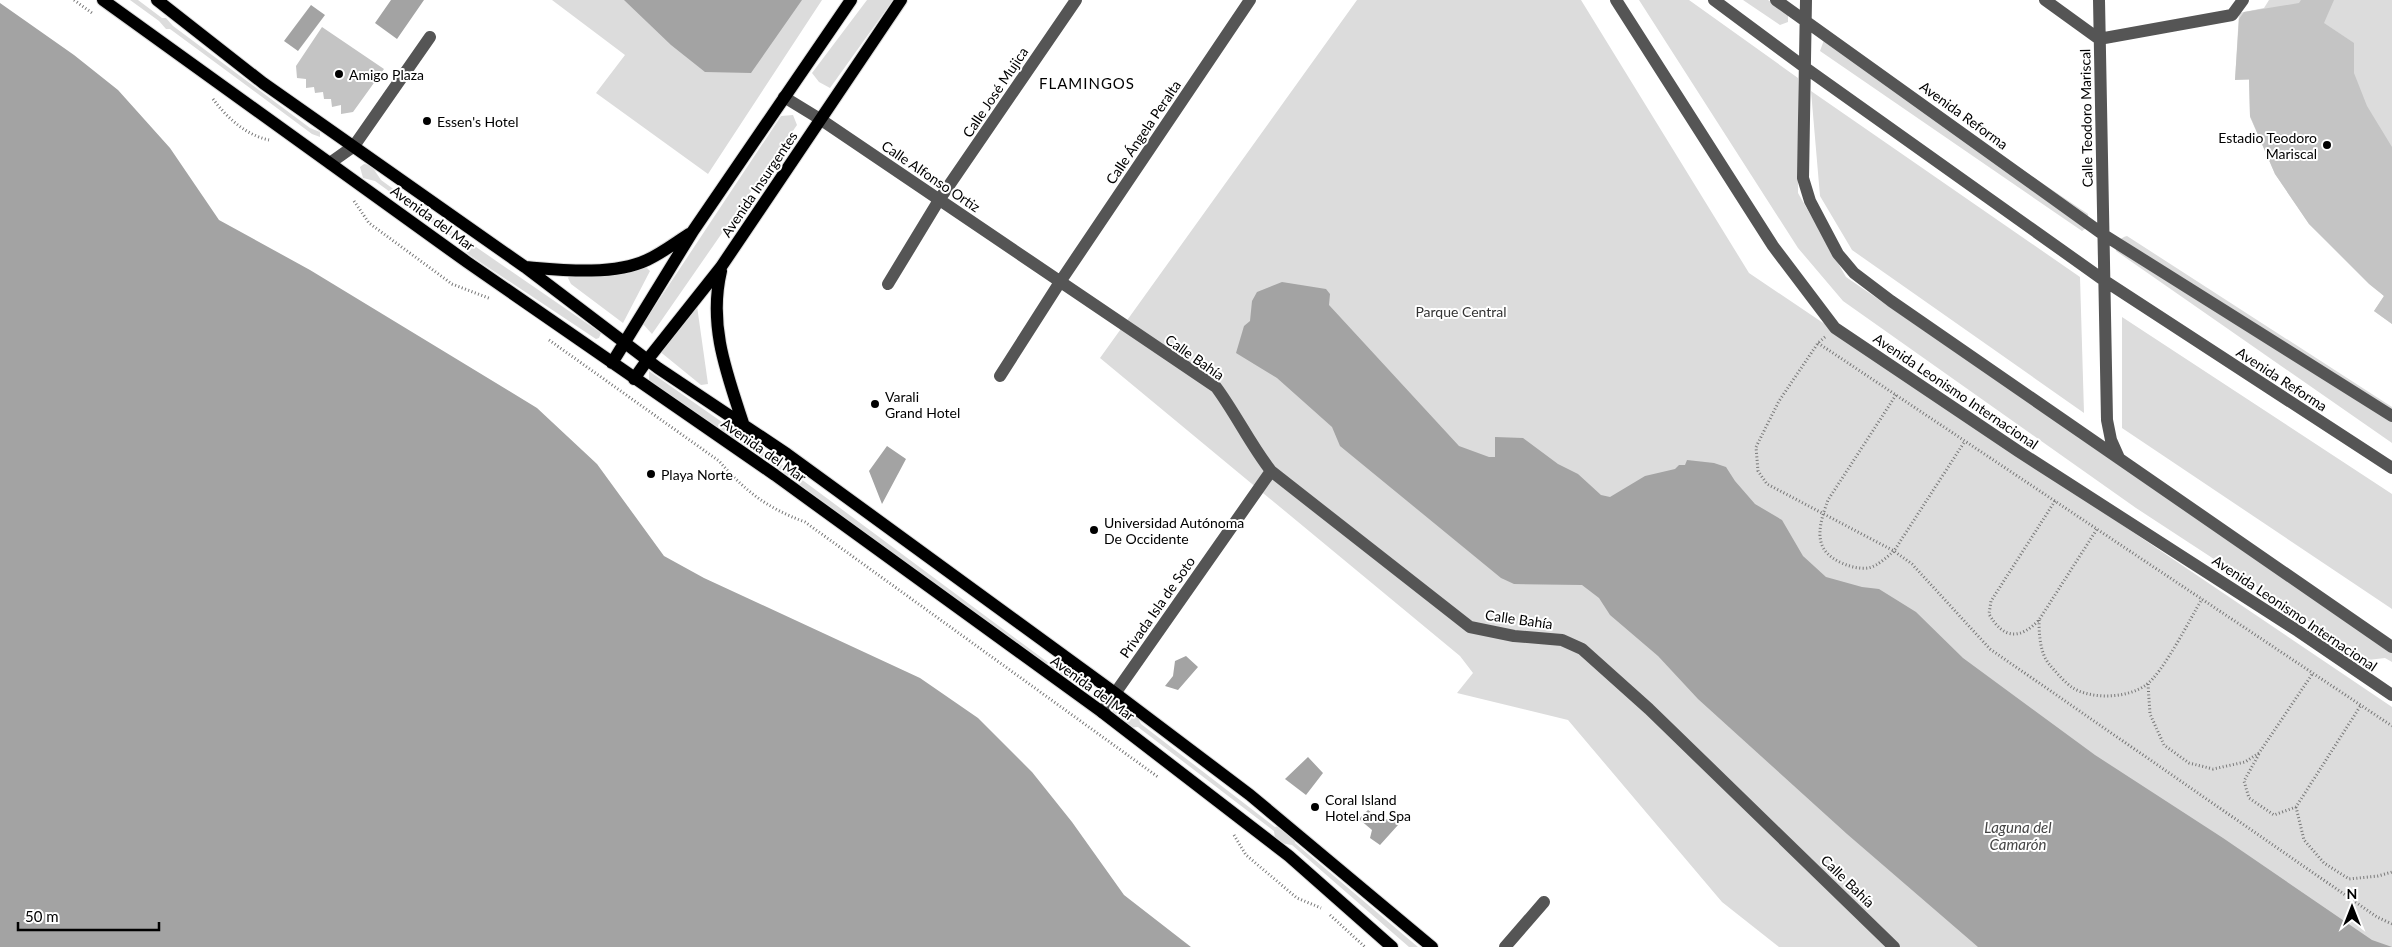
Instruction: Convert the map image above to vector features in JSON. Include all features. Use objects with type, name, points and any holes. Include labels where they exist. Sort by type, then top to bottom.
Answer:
[{"type":"main road","name":"Avenida del Mar","points":[[103,0],[634,379],[775,475],[1102,712],[1289,856],[1392,947]]},
{"type":"main road","name":"Avenida del Mar","points":[[156,0],[263,83],[525,267],[624,342],[854,503],[1115,693],[1250,795],[1432,947]]},
{"type":"main road","name":"Avenida Insurgentes","points":[[612,363],[693,231],[851,0]]},
{"type":"main road","name":"Avenida Insurgentes","points":[[634,379],[721,267],[901,0]]},
{"type":"main road","points":[[525,267],[573,270],[623,267],[645,261],[693,231]]},
{"type":"main road","points":[[721,267],[715,295],[719,339],[726,373],[744,426]]},
{"type":"street","name":"Calle José Mujica","points":[[888,284],[939,200],[1076,0]]},
{"type":"street","name":"Calle Ángela Peralta","points":[[1000,376],[1060,282],[1250,0]]},
{"type":"street","name":"Avenida Leonismo Internacional","points":[[1616,0],[1773,246],[1835,328],[2018,450],[2298,631],[2392,695]]},
{"type":"street","name":"Avenida Reforma","points":[[1714,0],[1807,69],[2105,281],[2392,468]]},
{"type":"street","name":"Avenida Reforma","points":[[1776,0],[2104,234],[2392,416]]},
{"type":"street","points":[[1806,0],[1807,69]]},
{"type":"street","points":[[2045,0],[2100,39],[2232,15],[2243,0]]},
{"type":"street","name":"Calle Teodoro Mariscal","points":[[2099,0],[2104,234]]},
{"type":"street","points":[[330,163],[354,146],[430,37]]},
{"type":"street","name":"Avenida Leonismo Internacional","points":[[1807,69],[1804,178],[1806,189],[1845,264],[1891,301],[2392,647]]},
{"type":"street","name":"Calle Alfonso Ortiz","points":[[784,97],[820,119],[1060,282]]},
{"type":"street","points":[[2104,234],[2107,420],[2111,440],[2119,458]]},
{"type":"street","name":"Calle Bahía","points":[[1060,282],[1216,388],[1232,410],[1254,449],[1271,470],[1470,627],[1499,634],[1562,640],[1582,649],[1649,709],[1894,947]]},
{"type":"street","name":"Privada Isla de Soto","points":[[1102,712],[1271,470]]},
{"type":"street","points":[[1505,947],[1544,902]]},
{"type":"path","points":[[74,0],[98,17]]},
{"type":"path","points":[[211,96],[223,113],[254,137],[276,141]]},
{"type":"path","points":[[353,199],[369,223],[452,284],[491,299],[499,305]]},
{"type":"path","points":[[1835,328],[1818,342],[1779,401],[1756,447],[1758,470],[1766,484],[1894,551],[1912,564],[1990,649],[2377,917],[2392,924]]},
{"type":"path","points":[[548,339],[719,460],[740,485],[779,512],[805,522],[1160,778]]},
{"type":"path","points":[[1818,342],[2392,726]]},
{"type":"path","points":[[1896,395],[1828,500],[1820,531],[1823,548],[1834,559],[1851,566],[1868,568],[1879,563],[1894,551],[1965,440]]},
{"type":"path","points":[[2055,501],[1997,588],[1991,601],[1989,614],[2001,630],[2011,634],[2021,634],[2030,629],[2039,620],[2097,529]]},
{"type":"path","points":[[2039,620],[2039,635],[2048,663],[2074,688],[2104,696],[2133,693],[2148,684],[2158,671],[2202,599]]},
{"type":"path","points":[[2313,673],[2259,753],[2244,782],[2249,798],[2274,816],[2296,807],[2360,705]]},
{"type":"path","points":[[2148,684],[2150,714],[2164,745],[2190,763],[2213,769],[2245,762],[2259,753]]},
{"type":"path","points":[[2296,807],[2304,840],[2324,863],[2349,880],[2392,872]]},
{"type":"path","points":[[1232,830],[1246,855],[1297,898],[1319,906],[1365,947]]},
{"type":"green space","points":[[130,0],[138,0],[162,18],[166,18],[173,26],[310,128],[320,132],[320,137],[312,134],[170,29],[166,29],[159,21]]},
{"type":"green space","points":[[552,0],[822,0],[708,174],[596,93],[625,55]]},
{"type":"green space","points":[[867,0],[893,0],[830,88],[819,82],[812,73]]},
{"type":"green space","name":"Parque Central","points":[[1357,0],[1581,0],[1749,273],[2392,707],[2392,947],[1779,947],[1722,902],[1568,720],[1457,693],[1473,673],[1460,656],[1100,358]]},
{"type":"green space","points":[[1639,0],[1689,0],[1798,78],[1798,193],[1846,277],[2392,652],[2392,662],[2385,658],[2368,660],[2136,508],[1843,301],[1798,248]]},
{"type":"green space","points":[[1743,0],[1768,0],[1788,13],[1788,22],[1780,25]]},
{"type":"green space","name":"Estadio Teodoro Mariscal","points":[[2269,0],[2392,0],[2392,324],[2374,311],[2384,296],[2309,224],[2275,174],[2250,117],[2249,80],[2235,80],[2239,13],[2264,8]]},
{"type":"green space","points":[[1824,40],[1839,46],[2088,214],[2089,226],[2082,231],[1820,51]]},
{"type":"green space","points":[[1811,91],[2080,277],[2084,413],[1852,250],[1820,196]]},
{"type":"green space","points":[[793,115],[797,125],[652,334],[643,324],[781,116]]},
{"type":"green space","points":[[364,164],[371,165],[381,180],[472,246],[601,333],[599,338],[596,339],[468,254],[456,240],[375,181],[363,178],[360,167]]},
{"type":"green space","points":[[2127,236],[2392,407],[2392,443],[2116,251],[2118,242]]},
{"type":"green space","points":[[644,265],[650,271],[623,323],[571,284],[568,278],[572,273]]},
{"type":"green space","points":[[697,306],[708,384],[701,385],[658,350]]},
{"type":"green space","points":[[2122,317],[2392,494],[2392,609],[2122,428]]},
{"type":"green space","points":[[649,371],[766,453],[1073,681],[1077,686],[1076,690],[763,457],[754,454],[649,380]]},
{"type":"green space","points":[[1122,705],[1135,712],[1141,724],[1275,827],[1279,826],[1294,836],[1295,843],[1418,947],[1409,947],[1292,845],[1280,843],[1275,839],[1274,831],[1138,727],[1128,728],[1112,714],[1114,707]]},
{"type":"water","points":[[391,0],[424,0],[397,39],[375,23]]},
{"type":"water","points":[[624,0],[802,0],[751,73],[705,72],[671,45]]},
{"type":"water","points":[[0,3],[74,55],[118,90],[170,148],[219,220],[310,270],[537,408],[597,464],[664,556],[704,578],[920,678],[978,718],[1032,772],[1072,822],[1124,895],[1191,947],[0,947]]},
{"type":"water","points":[[311,5],[325,15],[298,51],[284,41]]},
{"type":"water","name":"Laguna del Camarón","points":[[1282,282],[1326,289],[1330,294],[1329,305],[1459,446],[1489,457],[1495,457],[1495,437],[1523,438],[1558,464],[1578,474],[1601,495],[1610,497],[1645,476],[1675,469],[1679,465],[1685,465],[1687,460],[1714,463],[1726,467],[1735,481],[1755,504],[1782,520],[1803,556],[1826,577],[1862,587],[1879,589],[1916,612],[1963,658],[2095,755],[2223,838],[2372,940],[2392,947],[1978,947],[1847,834],[1698,699],[1658,656],[1610,615],[1599,598],[1582,585],[1514,584],[1501,578],[1340,446],[1332,427],[1277,378],[1236,353],[1244,326],[1250,321],[1252,301],[1257,292]]},
{"type":"water","points":[[887,446],[906,459],[882,504],[869,471]]},
{"type":"water","points":[[1186,656],[1198,667],[1178,690],[1165,686],[1173,676],[1175,661]]},
{"type":"water","points":[[1308,757],[1323,773],[1306,795],[1285,779]]},
{"type":"water","points":[[1368,810],[1381,819],[1393,820],[1398,825],[1380,845],[1370,838],[1372,830],[1359,819]]},
{"type":"building","name":"Estadio Teodoro Mariscal","points":[[2301,0],[2334,0],[2324,23],[2354,43],[2354,73],[2367,106],[2392,147],[2392,324],[2374,311],[2384,296],[2369,284],[2309,224],[2275,174],[2250,116],[2249,79],[2235,80],[2239,19],[2244,12],[2299,3]]},
{"type":"building","name":"Amigo Plaza","points":[[322,27],[384,69],[353,112],[341,114],[341,105],[332,107],[331,99],[324,99],[323,92],[315,93],[314,87],[306,88],[306,79],[297,78],[296,66]]},
{"type":"place","name":"Amigo Plaza","points":[[339,74]]},
{"type":"place","name":"Essen's Hotel","points":[[427,121]]},
{"type":"place","name":"Estadio Teodoro Mariscal","points":[[2327,145]]},
{"type":"place","name":"Varali Grand Hotel","points":[[875,404]]},
{"type":"place","name":"Playa Norte","points":[[651,474]]},
{"type":"place","name":"Universidad Autónoma De Occidente","points":[[1094,530]]},
{"type":"place","name":"Coral Island Hotel and Spa","points":[[1315,807]]},
{"type":"district","name":"FLAMINGOS","points":[[1087,83]]}]
